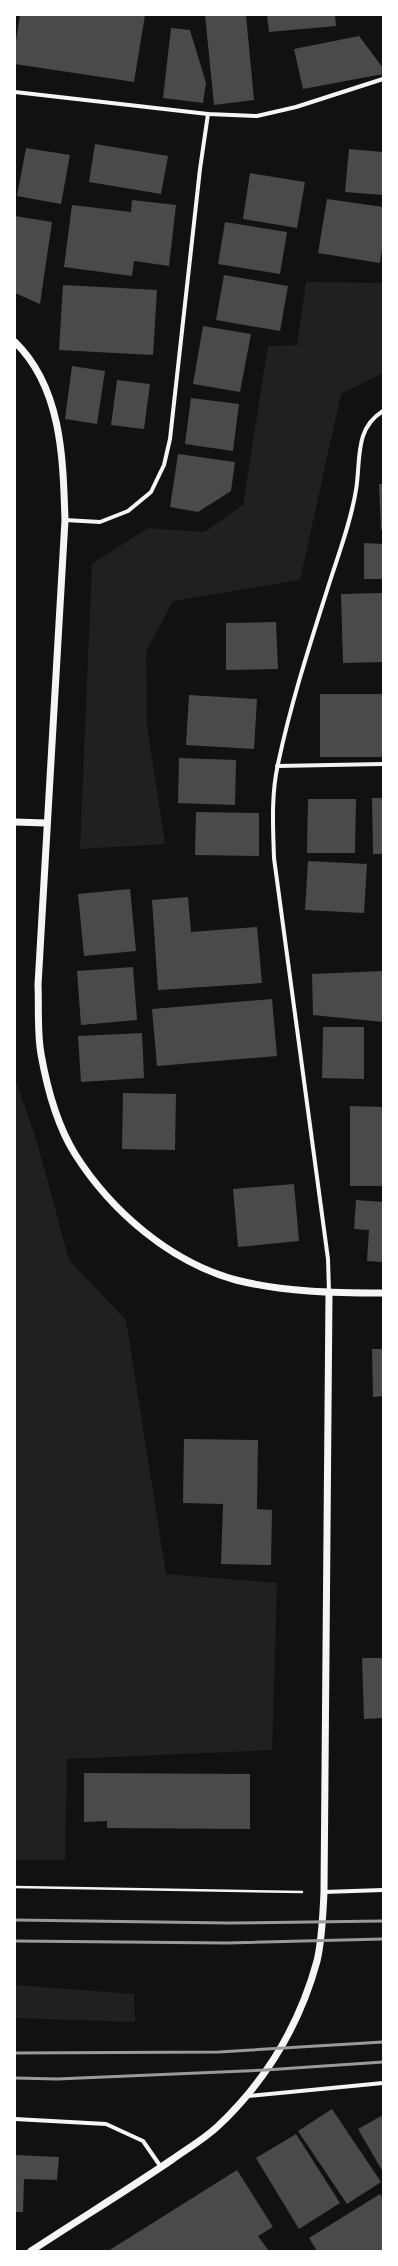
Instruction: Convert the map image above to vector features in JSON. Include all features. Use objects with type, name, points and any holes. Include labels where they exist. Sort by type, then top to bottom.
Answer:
[{"type":"street","points":[[15,92],[208,114],[257,116],[296,107],[383,78]]},
{"type":"street","points":[[65,520],[100,522],[128,511],[151,492],[164,465],[170,439],[200,169],[208,114]]},
{"type":"street","points":[[15,342],[35,370],[50,399],[63,460],[65,520],[46,823],[38,985],[40,1052],[58,1118],[75,1153],[96,1184],[116,1206],[144,1231],[172,1252],[204,1268],[235,1280],[277,1288],[329,1293],[383,1293]]},
{"type":"street","points":[[31,2251],[161,2167],[216,2128],[248,2096],[275,2059],[295,2025],[306,1997],[317,1960],[324,1892],[329,1293],[328,1259],[274,858],[272,807],[277,766],[302,672],[352,513],[361,443],[366,426],[373,417],[383,411]]},
{"type":"street","points":[[277,766],[383,764]]},
{"type":"street","points":[[15,822],[46,823]]},
{"type":"street","points":[[324,1892],[383,1890]]},
{"type":"street","points":[[248,2096],[383,2083]]},
{"type":"street","points":[[15,2119],[106,2124],[143,2141],[161,2167]]},
{"type":"path","points":[[15,1887],[324,1892]]},
{"type":"shaded area","points":[[306,282],[382,283],[383,373],[341,394],[300,580],[173,601],[146,652],[147,725],[165,844],[80,849],[92,564],[148,528],[204,532],[243,505],[268,346],[297,345]]},
{"type":"shaded area","points":[[15,1078],[37,1142],[69,1260],[126,1320],[166,1574],[277,1583],[272,1750],[67,1759],[65,1860],[15,1860]]},
{"type":"shaded area","points":[[15,1985],[134,1994],[135,2022],[15,2018]]},
{"type":"building","points":[[20,15],[145,15],[134,82],[15,64],[15,47]]},
{"type":"building","points":[[205,15],[246,15],[254,100],[214,105]]},
{"type":"building","points":[[267,15],[335,15],[336,26],[269,32]]},
{"type":"building","points":[[171,28],[190,30],[206,83],[203,103],[163,98]]},
{"type":"building","points":[[359,36],[383,68],[383,74],[303,89],[294,49]]},
{"type":"building","points":[[95,144],[168,156],[161,194],[89,182]]},
{"type":"building","points":[[26,148],[70,155],[61,204],[17,196]]},
{"type":"building","points":[[349,149],[383,152],[383,195],[345,192]]},
{"type":"building","points":[[250,173],[305,182],[297,228],[243,219]]},
{"type":"building","points":[[327,199],[383,207],[383,242],[380,263],[318,253]]},
{"type":"building","points":[[132,200],[176,205],[169,266],[134,261],[132,276],[64,267],[72,205],[131,212]]},
{"type":"building","points":[[15,216],[52,222],[40,304],[15,293]]},
{"type":"building","points":[[225,222],[287,232],[280,274],[218,264]]},
{"type":"building","points":[[224,275],[288,286],[280,331],[216,320]]},
{"type":"building","points":[[63,285],[157,290],[153,355],[59,350]]},
{"type":"building","points":[[203,326],[251,334],[240,392],[193,384]]},
{"type":"building","points":[[72,366],[105,371],[97,424],[65,419]]},
{"type":"building","points":[[117,380],[150,384],[144,429],[111,425]]},
{"type":"building","points":[[191,398],[239,404],[233,451],[185,444]]},
{"type":"building","points":[[178,454],[235,462],[231,491],[198,512],[170,507]]},
{"type":"building","points":[[379,484],[383,484],[383,530],[381,530]]},
{"type":"building","points":[[364,543],[383,544],[383,579],[364,579]]},
{"type":"building","points":[[382,593],[383,662],[343,663],[341,594]]},
{"type":"building","points":[[276,622],[278,669],[226,670],[226,623]]},
{"type":"building","points":[[320,694],[382,694],[382,757],[320,757]]},
{"type":"building","points":[[189,695],[257,699],[254,749],[186,745]]},
{"type":"building","points":[[179,758],[236,760],[235,805],[178,803]]},
{"type":"building","points":[[372,798],[383,798],[383,854],[373,854]]},
{"type":"building","points":[[308,799],[356,799],[355,853],[307,853]]},
{"type":"building","points":[[196,812],[259,813],[259,856],[195,855]]},
{"type":"building","points":[[308,861],[367,864],[364,913],[305,910]]},
{"type":"building","points":[[130,889],[136,951],[84,956],[78,894]]},
{"type":"building","points":[[188,897],[191,932],[257,927],[262,983],[158,990],[152,900]]},
{"type":"building","points":[[133,967],[137,1020],[81,1025],[77,971]]},
{"type":"building","points":[[383,971],[383,1022],[313,1015],[312,974]]},
{"type":"building","points":[[272,999],[277,1056],[157,1066],[152,1009]]},
{"type":"building","points":[[323,1027],[364,1027],[364,1079],[322,1078]]},
{"type":"building","points":[[142,1033],[144,1078],[81,1082],[78,1036]]},
{"type":"building","points":[[123,1093],[176,1094],[175,1150],[122,1149]]},
{"type":"building","points":[[350,1106],[383,1107],[383,1186],[350,1186]]},
{"type":"building","points":[[294,1184],[299,1241],[238,1247],[233,1189]]},
{"type":"building","points":[[356,1200],[383,1202],[383,1262],[367,1261],[369,1230],[354,1229]]},
{"type":"building","points":[[372,1349],[383,1349],[383,1396],[373,1397]]},
{"type":"building","points":[[184,1439],[258,1440],[257,1509],[272,1510],[271,1565],[221,1564],[223,1504],[183,1503]]},
{"type":"building","points":[[362,1658],[383,1658],[383,1718],[364,1719]]},
{"type":"building","points":[[84,1773],[250,1774],[250,1829],[107,1828],[107,1821],[84,1822]]},
{"type":"building","points":[[332,2109],[381,2182],[347,2204],[298,2131]]},
{"type":"building","points":[[383,2115],[383,2172],[358,2129]]},
{"type":"building","points":[[296,2134],[340,2203],[299,2229],[256,2158]]},
{"type":"building","points":[[15,2155],[59,2157],[57,2180],[24,2179],[23,2212],[15,2212]]},
{"type":"building","points":[[237,2170],[273,2227],[258,2236],[269,2251],[108,2251]]},
{"type":"building","points":[[380,2194],[383,2199],[383,2251],[317,2251],[309,2238]]},
{"type":"railway","points":[[15,1920],[228,1923],[383,1921]]},
{"type":"railway","points":[[15,1941],[227,1943],[383,1939]]},
{"type":"railway","points":[[15,2053],[219,2052],[383,2042]]},
{"type":"railway","points":[[15,2078],[57,2079],[265,2070],[383,2062]]}]
